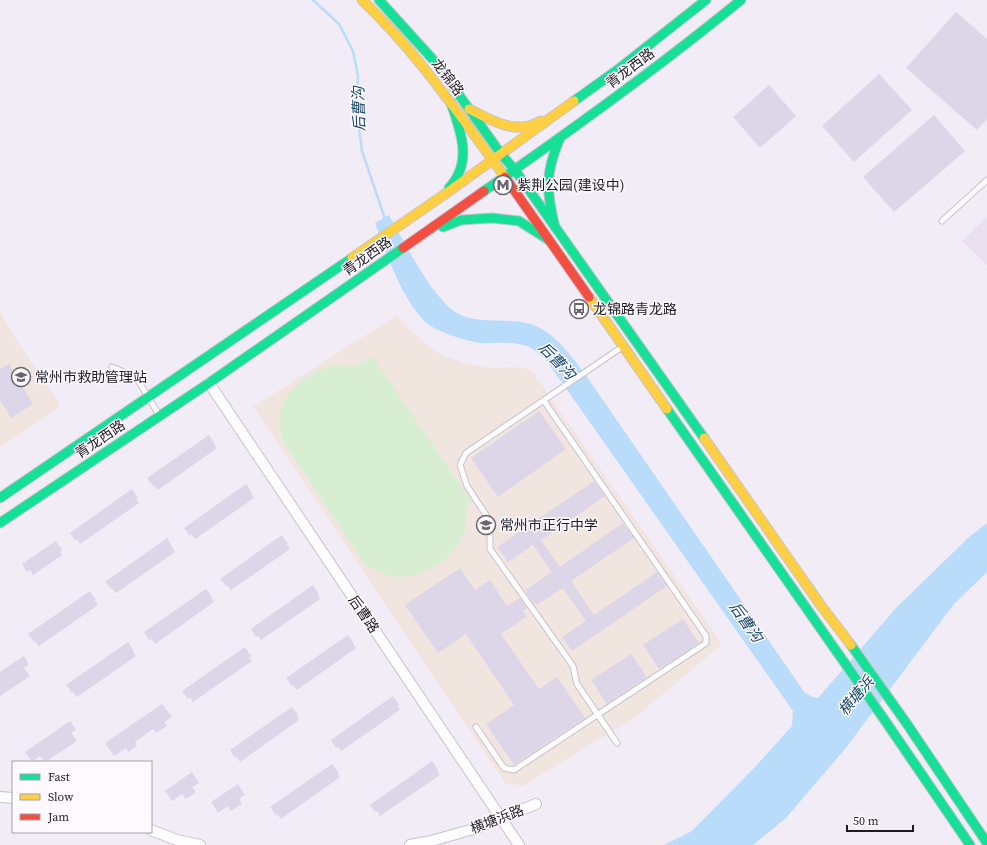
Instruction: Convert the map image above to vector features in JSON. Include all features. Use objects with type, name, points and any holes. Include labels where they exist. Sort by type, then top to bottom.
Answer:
[{"type":"main road","name":"龙锦路","points":[[362,0],[380,17],[428,72],[493,160],[886,722],[970,845]]},
{"type":"main road","name":"龙锦路","points":[[379,0],[437,64],[501,154],[515,170],[822,607],[899,711],[987,843]]},
{"type":"main road","name":"青龙西路","points":[[0,498],[442,196],[616,71],[706,0]]},
{"type":"main road","name":"青龙西路","points":[[0,523],[209,383],[425,234],[560,138],[707,28],[741,0]]},
{"type":"main road","points":[[442,196],[457,178],[463,161],[462,136],[451,103]]},
{"type":"main road","points":[[469,109],[507,126],[529,126],[557,113]]},
{"type":"main road","points":[[555,227],[548,198],[548,177],[560,138]]},
{"type":"main road","points":[[425,234],[462,220],[492,218],[519,221],[549,240]]},
{"type":"street","name":"后曹路","points":[[209,383],[502,817],[519,845]]},
{"type":"street","points":[[0,798],[12,798]]},
{"type":"street","name":"横塘浜路","points":[[410,845],[431,841],[477,828],[536,804]]},
{"type":"street","points":[[152,830],[178,840],[200,845]]},
{"type":"lane","points":[[942,221],[987,180]]},
{"type":"lane","points":[[617,743],[578,684],[573,666],[490,549],[490,522],[467,486],[460,465],[466,453],[624,346]]},
{"type":"lane","points":[[112,367],[136,377],[160,415]]},
{"type":"lane","points":[[476,727],[504,768],[514,770],[706,642],[706,636],[546,399]]},
{"type":"shaded area","points":[[987,217],[987,265],[962,241]]},
{"type":"shaded area","name":"常州市救助管理站","points":[[0,312],[22,349],[61,406],[0,447]]},
{"type":"shaded area","name":"常州市正行中学","points":[[397,315],[409,329],[436,352],[463,363],[492,368],[524,367],[533,372],[722,644],[637,716],[523,786],[505,783],[253,407]]},
{"type":"green space","points":[[372,356],[472,502],[466,507],[466,523],[464,532],[459,543],[452,552],[433,567],[422,573],[410,576],[399,577],[387,575],[374,570],[363,562],[283,441],[280,432],[282,407],[293,389],[301,382],[320,370],[333,366],[357,366]]},
{"type":"water","name":"横塘浜","points":[[389,215],[420,270],[441,299],[451,309],[461,315],[473,319],[525,322],[546,331],[563,346],[585,374],[805,693],[818,698],[897,607],[969,537],[987,523],[987,572],[954,604],[845,749],[786,818],[753,845],[664,845],[692,831],[754,768],[792,726],[793,711],[546,360],[533,349],[520,344],[480,343],[442,332],[424,321],[415,310],[395,274],[375,223]]},
{"type":"building","points":[[956,12],[987,39],[987,119],[977,130],[906,68]]},
{"type":"building","points":[[879,74],[912,110],[854,162],[822,126]]},
{"type":"building","points":[[769,85],[796,116],[760,148],[733,117]]},
{"type":"building","points":[[934,115],[965,151],[894,212],[863,177]]},
{"type":"building","points":[[9,364],[33,404],[11,418],[0,400],[0,369]]},
{"type":"building","points":[[539,411],[566,449],[498,497],[471,458]]},
{"type":"building","points":[[209,435],[217,448],[158,490],[154,485],[153,486],[147,478]]},
{"type":"building","points":[[594,481],[605,496],[541,540],[560,567],[623,523],[634,538],[571,581],[594,615],[657,572],[667,586],[572,651],[562,637],[586,621],[563,588],[537,605],[535,603],[534,604],[526,593],[528,592],[526,590],[552,572],[533,545],[508,562],[497,547]]},
{"type":"building","points":[[246,484],[254,498],[195,539],[191,534],[190,536],[184,528]]},
{"type":"building","points":[[132,489],[138,498],[136,499],[139,503],[80,544],[77,539],[75,540],[70,533]]},
{"type":"building","points":[[282,535],[290,549],[231,590],[220,579]]},
{"type":"building","points":[[167,538],[175,552],[116,593],[105,582]]},
{"type":"building","points":[[56,541],[62,550],[60,552],[62,555],[33,575],[30,570],[27,572],[22,564]]},
{"type":"building","points":[[460,568],[475,590],[490,580],[507,606],[520,598],[527,608],[523,611],[527,616],[501,634],[539,689],[557,677],[585,718],[514,765],[486,724],[514,705],[466,634],[438,653],[405,605]]},
{"type":"building","points":[[313,585],[319,594],[320,599],[261,640],[258,636],[256,637],[251,629]]},
{"type":"building","points":[[206,589],[214,602],[155,644],[151,639],[149,640],[144,632]]},
{"type":"building","points":[[90,591],[98,605],[39,646],[35,641],[34,642],[28,634]]},
{"type":"building","points":[[683,619],[699,643],[659,669],[643,645]]},
{"type":"building","points":[[348,635],[356,648],[297,690],[293,685],[292,686],[286,678]]},
{"type":"building","points":[[128,642],[136,656],[77,697],[73,692],[72,693],[66,685]]},
{"type":"building","points":[[245,647],[251,656],[249,657],[252,661],[193,702],[190,697],[188,699],[182,691]]},
{"type":"building","points":[[631,654],[647,677],[607,704],[591,680]]},
{"type":"building","points":[[24,656],[29,665],[24,668],[30,676],[0,696],[0,672]]},
{"type":"building","points":[[393,696],[399,705],[400,710],[341,751],[338,747],[336,748],[331,740]]},
{"type":"building","points":[[162,704],[172,717],[164,722],[167,726],[156,733],[153,729],[135,742],[137,746],[128,752],[126,748],[114,756],[105,743]]},
{"type":"building","points":[[292,707],[298,715],[299,720],[240,762],[237,757],[235,758],[230,750]]},
{"type":"building","points":[[70,721],[76,730],[71,733],[77,741],[47,761],[44,761],[40,756],[31,761],[25,752]]},
{"type":"building","points":[[432,761],[440,775],[380,816],[377,811],[375,812],[370,805]]},
{"type":"building","points":[[332,764],[339,773],[337,773],[340,777],[281,819],[277,814],[276,815],[270,807]]},
{"type":"building","points":[[192,772],[199,783],[192,787],[196,792],[186,799],[182,794],[172,801],[165,791]]},
{"type":"building","points":[[238,784],[245,795],[239,799],[242,804],[231,811],[228,806],[218,813],[211,802]]},
{"type":"waterway","name":"后曹沟","points":[[313,0],[339,24],[353,51],[358,76],[356,103],[362,151],[385,219]]},
{"type":"traffic: fast","points":[[379,0],[437,64],[501,154],[515,170],[704,438]]},
{"type":"traffic: fast","points":[[574,101],[616,71],[706,0]]},
{"type":"traffic: fast","points":[[484,191],[614,98],[741,0]]},
{"type":"traffic: fast","points":[[449,188],[461,168],[463,157],[461,136],[451,103]]},
{"type":"traffic: fast","points":[[555,227],[548,182],[549,172],[560,138]]},
{"type":"traffic: fast","points":[[443,227],[461,220],[492,218],[519,221],[549,240]]},
{"type":"traffic: fast","points":[[0,523],[209,383],[403,248]]},
{"type":"traffic: fast","points":[[0,498],[352,258]]},
{"type":"traffic: fast","points":[[667,409],[886,722],[970,845]]},
{"type":"traffic: fast","points":[[851,645],[907,724],[987,843]]},
{"type":"traffic: slow","points":[[362,0],[420,63],[505,177]]},
{"type":"traffic: slow","points":[[352,258],[448,192],[574,101]]},
{"type":"traffic: slow","points":[[469,109],[498,123],[513,127],[534,125],[541,121]]},
{"type":"traffic: slow","points":[[589,297],[667,409]]},
{"type":"traffic: slow","points":[[704,438],[822,607],[851,645]]},
{"type":"traffic: jam","points":[[505,177],[589,297]]},
{"type":"traffic: jam","points":[[403,248],[484,191]]},
{"type":"place","name":"紫荆公园(建设中)","points":[[503,185]]},
{"type":"place","name":"龙锦路青龙路","points":[[579,309]]},
{"type":"place","name":"常州市救助管理站","points":[[21,377]]},
{"type":"place","name":"常州市正行中学","points":[[486,525]]}]
